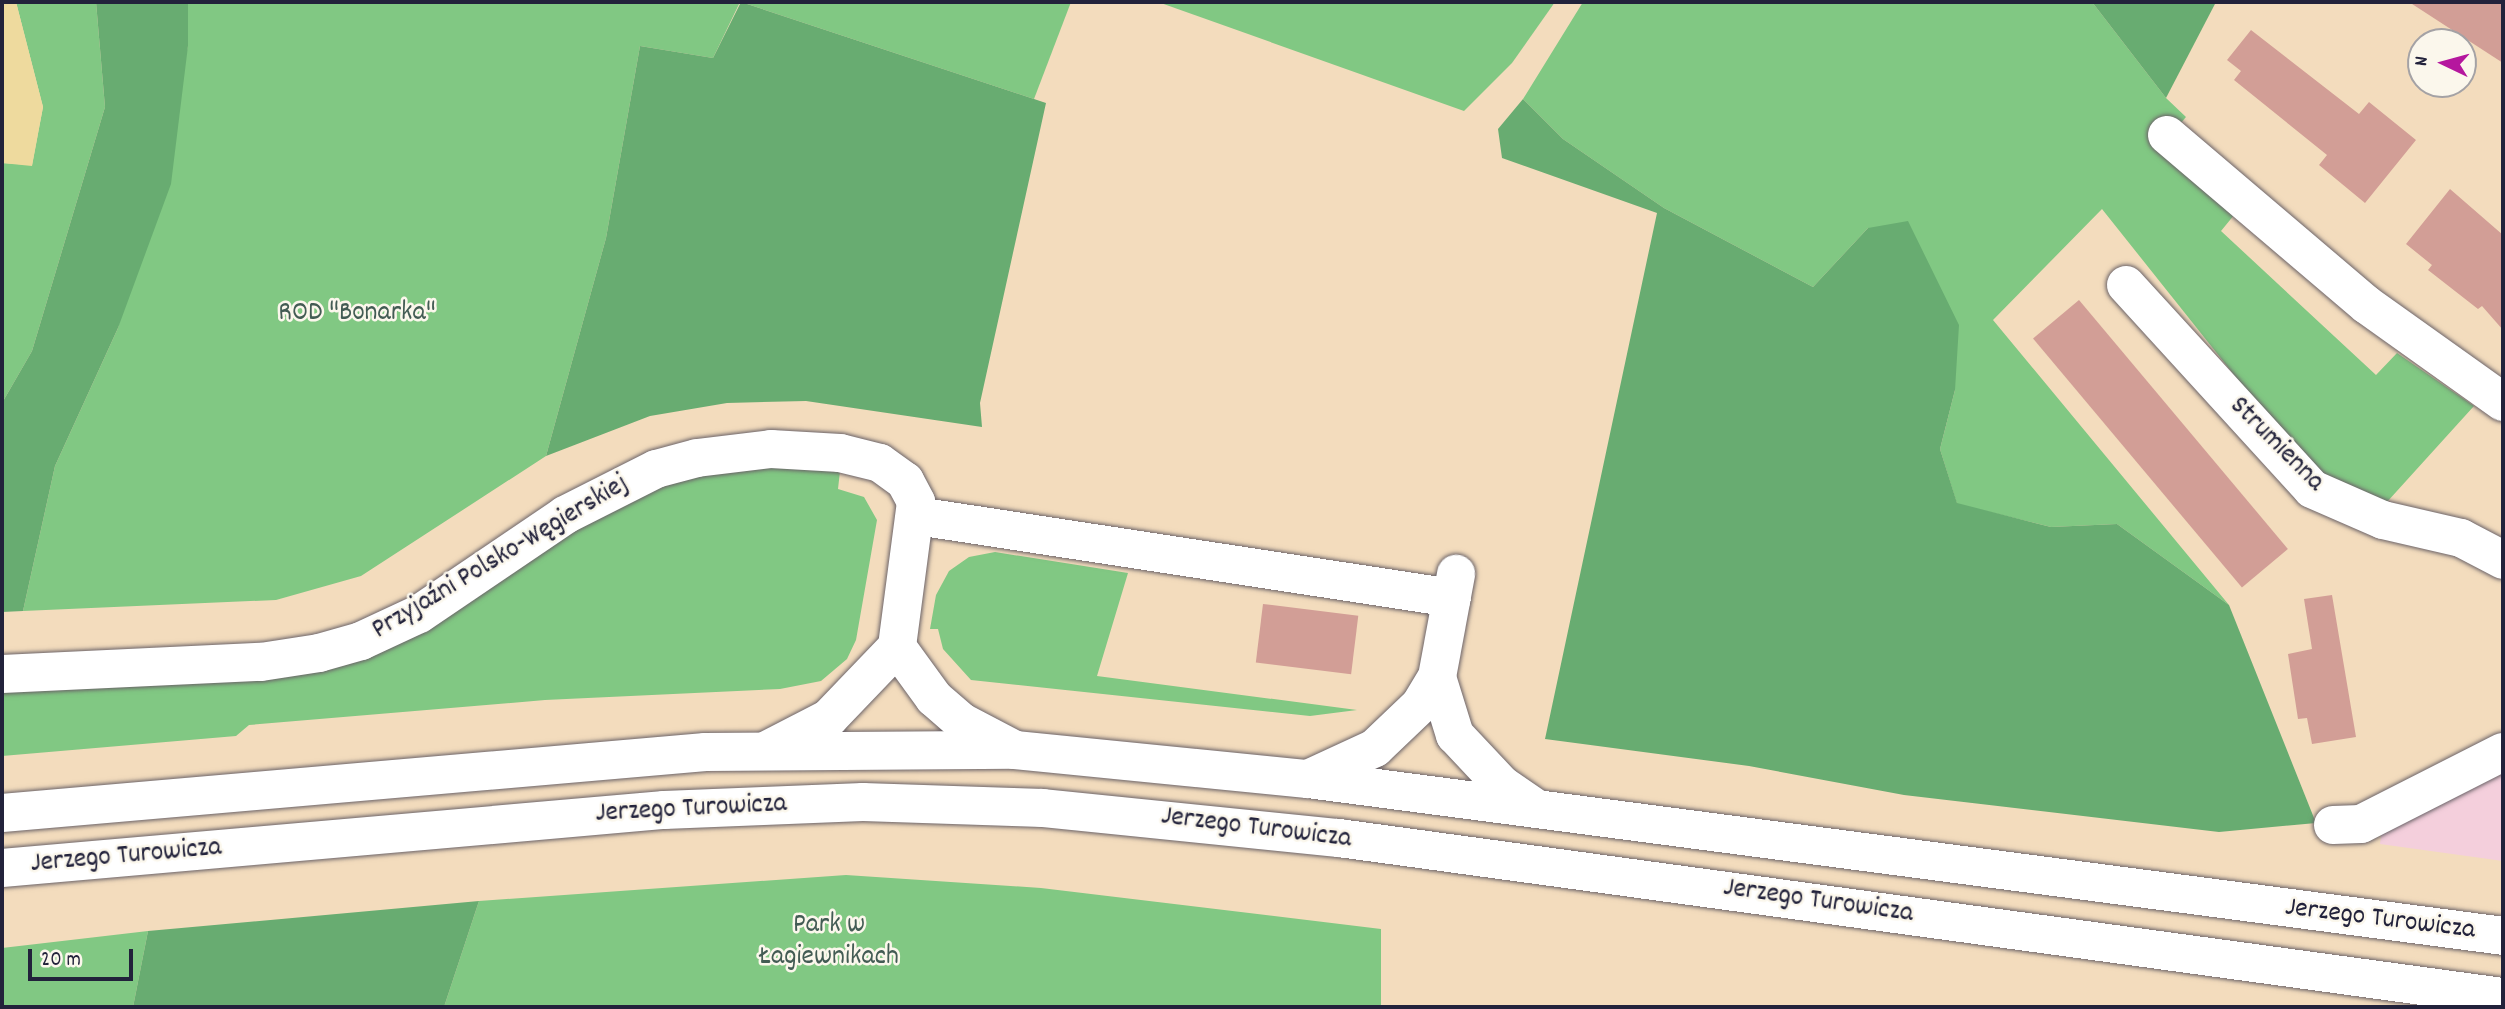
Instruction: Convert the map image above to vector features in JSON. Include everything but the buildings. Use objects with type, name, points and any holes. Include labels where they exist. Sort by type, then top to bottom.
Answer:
[{"type":"main road","points":[[2167,135],[2367,305],[2503,402]]},
{"type":"main road","name":"Strumienna","points":[[2126,285],[2312,489],[2373,517],[2461,538],[2503,560]]},
{"type":"main road","name":"Przyjaźni Polsko-Węgierskiej","points":[[2,674],[261,663],[341,647],[419,614],[615,486],[674,463],[721,454],[795,449],[880,463],[905,481],[918,516],[897,647]]},
{"type":"main road","points":[[918,516],[1454,586],[1437,677],[1413,712],[1375,748],[1308,779]]},
{"type":"main road","points":[[769,749],[829,718],[897,647],[934,698],[960,721],[1015,750]]},
{"type":"main road","points":[[1437,677],[1455,735],[1502,785],[1537,809]]},
{"type":"main road","name":"Jerzego Turowicza","points":[[2,813],[460,771],[769,749],[1015,750],[1308,779],[2503,936]]},
{"type":"main road","points":[[2333,825],[2361,824],[2503,752]]},
{"type":"main road","name":"Jerzego Turowicza","points":[[2,868],[664,810],[863,802],[1031,807],[1353,840],[2503,997]]},
{"type":"shaded area","points":[[2503,762],[2503,861],[2380,844],[2382,829]]},
{"type":"green space","points":[[16,2],[96,2],[105,107],[32,351],[2,403],[2,163],[32,165],[43,107]]},
{"type":"green space","points":[[96,2],[188,2],[188,46],[171,184],[118,328],[55,466],[23,611],[2,612],[2,403],[32,351],[105,107]]},
{"type":"green space","name":"ROD \"Bonarka\"","points":[[188,2],[740,2],[713,58],[640,46],[606,238],[546,456],[361,576],[276,600],[23,611],[55,466],[118,328],[188,46]]},
{"type":"green space","points":[[741,2],[1071,2],[1034,99]]},
{"type":"green space","points":[[741,2],[1046,103],[980,403],[982,427],[806,401],[727,403],[650,416],[546,456],[606,238],[640,46],[713,58]]},
{"type":"green space","points":[[1158,2],[1555,2],[1512,63],[1464,111]]},
{"type":"green space","points":[[1583,2],[2092,2],[2166,98],[2186,117],[2167,139],[2239,209],[2221,231],[2376,375],[2397,353],[2474,406],[2377,513],[2317,479],[2102,209],[1993,320],[2229,605],[2117,524],[2051,527],[1957,504],[1940,449],[1955,390],[1868,228],[1813,287],[1664,208],[1563,139],[1523,99]]},
{"type":"green space","points":[[2092,2],[2216,2],[2166,98]]},
{"type":"green space","points":[[1523,99],[1563,139],[1664,208],[1813,287],[1868,228],[1908,221],[1959,325],[1955,390],[1940,449],[1957,503],[2051,527],[2117,524],[2229,605],[2316,823],[2219,832],[1904,795],[1749,766],[1545,739],[1657,213],[1502,158],[1498,129]]},
{"type":"green space","points":[[766,466],[840,471],[838,489],[864,497],[877,520],[856,640],[847,659],[821,681],[780,689],[545,700],[249,725],[236,736],[2,756],[2,692],[343,666],[431,628],[578,525],[633,496],[701,475]]},
{"type":"green space","points":[[995,552],[1128,573],[1097,676],[1357,710],[1310,716],[971,680],[943,649],[938,629],[930,629],[936,595],[949,571],[969,557]]},
{"type":"green space","name":"Park w Łagiewnikach","points":[[846,875],[1041,888],[1381,929],[1381,1007],[444,1007],[479,901]]},
{"type":"green space","points":[[479,901],[444,1007],[133,1007],[148,931]]},
{"type":"green space","points":[[148,931],[133,1007],[2,1007],[2,948]]},
{"type":"sand","points":[[2,2],[16,2],[43,107],[32,166],[2,163]]}]
